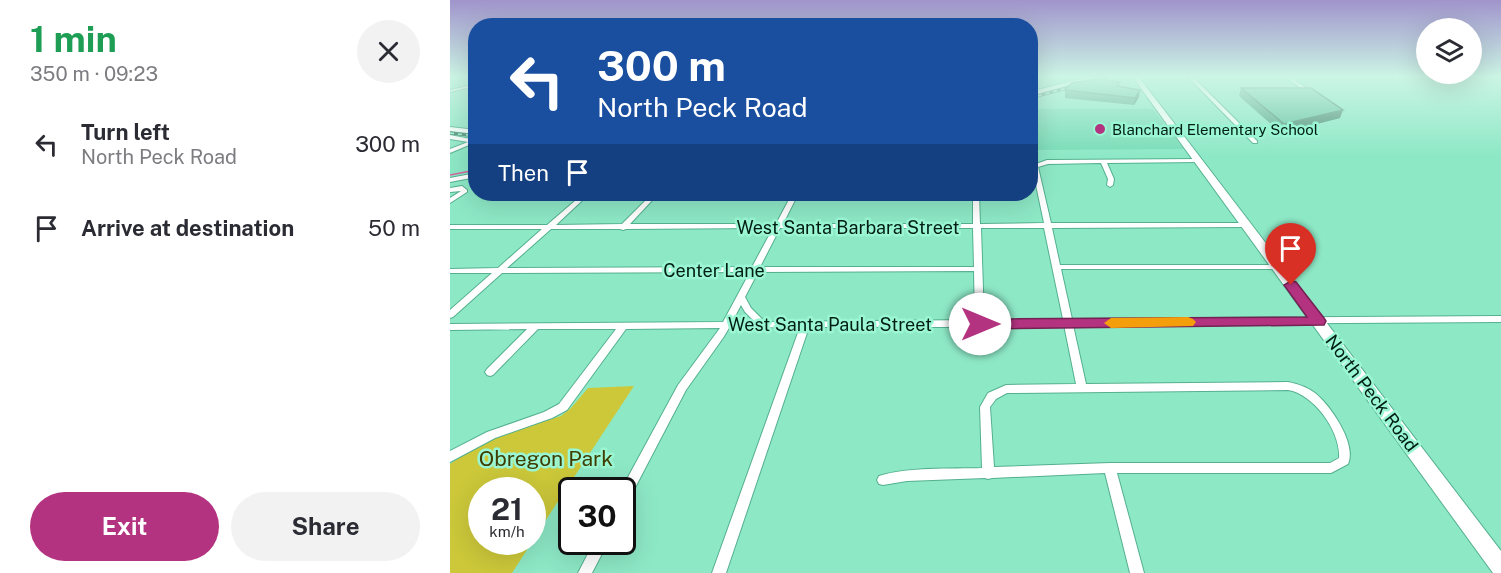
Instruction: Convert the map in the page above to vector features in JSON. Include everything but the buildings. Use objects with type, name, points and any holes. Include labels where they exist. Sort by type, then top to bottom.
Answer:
[{"type":"street","name":"North Peck Road","points":[[1155,103],[1501,567]]},
{"type":"street","points":[[1216,103],[1255,142]]},
{"type":"street","points":[[450,129],[468,131]]},
{"type":"street","points":[[450,137],[468,140]]},
{"type":"street","points":[[450,151],[468,144]]},
{"type":"street","points":[[1103,162],[1111,179],[1110,185]]},
{"type":"street","points":[[1038,164],[1199,162]]},
{"type":"street","points":[[450,180],[468,177]]},
{"type":"street","points":[[1038,181],[1082,388]]},
{"type":"street","points":[[450,190],[462,188],[465,191],[450,201]]},
{"type":"street","points":[[450,315],[578,201]]},
{"type":"street","points":[[623,228],[648,201]]},
{"type":"street","points":[[635,477],[682,388],[712,350],[791,201]]},
{"type":"street","points":[[976,201],[980,324]]},
{"type":"street","name":"West Santa Barbara Street","points":[[450,227],[1245,225]]},
{"type":"street","points":[[1058,267],[1277,267]]},
{"type":"street","name":"Center Lane","points":[[450,272],[979,269]]},
{"type":"street","points":[[741,298],[748,310],[763,325]]},
{"type":"street","name":"West Santa Paula Street","points":[[450,327],[1501,320]]},
{"type":"street","points":[[720,573],[805,325]]},
{"type":"street","points":[[450,458],[497,432],[548,415],[563,407],[623,326]]},
{"type":"street","points":[[490,372],[535,327]]},
{"type":"street","points":[[883,480],[908,476],[988,474],[1110,468],[1308,468],[1339,465],[1346,456],[1345,446],[1317,400],[1294,387],[1006,389],[992,396],[986,408],[988,474]]},
{"type":"street","points":[[1110,468],[1137,573]]},
{"type":"street","points":[[585,573],[594,555]]},
{"type":"shaded area","name":"Blanchard Elementary School","points":[[1038,109],[1153,109],[1184,149],[1038,150]]},
{"type":"green space","name":"Obregon Park","points":[[634,386],[574,477],[558,477],[558,501],[546,520],[546,477],[468,477],[468,555],[524,555],[512,573],[450,573],[450,464],[478,445],[500,435],[561,416],[588,388]]},
{"type":"waterway","points":[[450,175],[468,172]]},
{"type":"railway","points":[[450,133],[468,135]]},
{"type":"slow traffic","points":[[1111,323],[1188,322]]},
{"type":"place","name":"Blanchard Elementary School","points":[[1100,129]]},
{"type":"route","points":[[980,324],[1318,321],[1291,285]]}]
